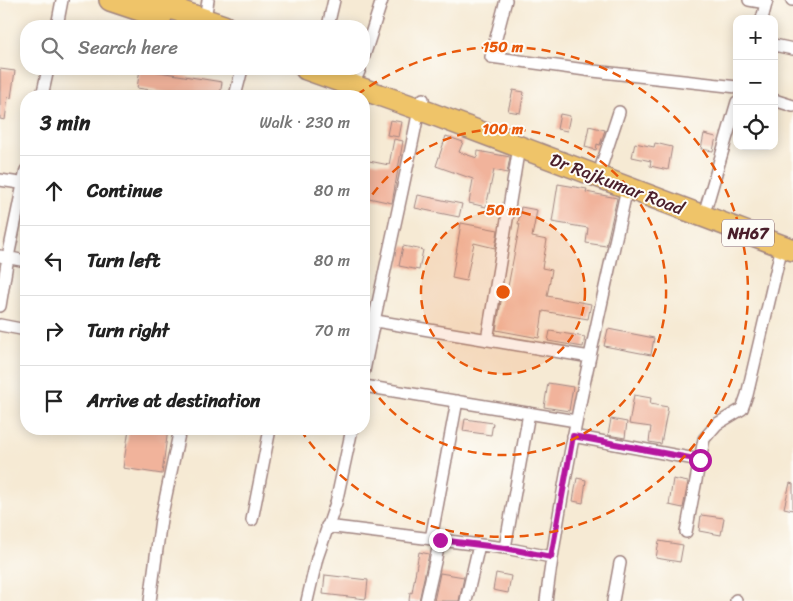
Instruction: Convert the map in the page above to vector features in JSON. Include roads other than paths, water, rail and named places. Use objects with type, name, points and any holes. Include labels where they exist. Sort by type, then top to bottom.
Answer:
[{"type":"highway","points":[[111,0],[206,18]]},
{"type":"highway","points":[[147,0],[206,18]]},
{"type":"highway","name":"Dr Rajkumar Road","points":[[326,75],[421,104],[602,164],[705,210]]},
{"type":"highway","name":"Dr Rajkumar Road","points":[[370,75],[421,104],[519,147],[627,188],[705,210]]},
{"type":"highway","name":"NH67","points":[[705,210],[789,244]]},
{"type":"street","points":[[58,20],[62,0]]},
{"type":"street","points":[[329,20],[334,0]]},
{"type":"street","points":[[370,31],[382,0]]},
{"type":"street","points":[[506,0],[491,57],[593,71],[733,87]]},
{"type":"street","points":[[749,0],[766,2],[763,15]]},
{"type":"street","points":[[778,46],[793,49]]},
{"type":"street","points":[[43,90],[47,75]]},
{"type":"street","points":[[237,90],[241,75]]},
{"type":"street","points":[[778,101],[793,106]]},
{"type":"street","points":[[370,316],[403,194],[421,104]]},
{"type":"street","points":[[705,210],[736,105]]},
{"type":"street","points":[[602,164],[619,112]]},
{"type":"street","points":[[487,340],[519,147]]},
{"type":"street","points":[[0,180],[20,183]]},
{"type":"street","points":[[546,601],[551,557],[573,436],[627,188]]},
{"type":"street","points":[[0,306],[4,256],[20,201]]},
{"type":"street","points":[[686,532],[704,439],[717,424],[742,410],[789,244]]},
{"type":"street","points":[[4,256],[20,259]]},
{"type":"street","points":[[370,319],[590,357]]},
{"type":"street","points":[[0,325],[20,329]]},
{"type":"street","points":[[370,387],[576,421]]},
{"type":"street","points":[[426,601],[457,401]]},
{"type":"street","points":[[505,548],[529,413]]},
{"type":"street","points":[[150,601],[161,519],[179,435]]},
{"type":"street","points":[[252,520],[269,435]]},
{"type":"street","points":[[307,601],[317,558],[336,503],[351,435]]},
{"type":"street","points":[[573,436],[700,460]]},
{"type":"street","points":[[327,526],[505,548],[551,557]]},
{"type":"street","points":[[466,601],[479,545]]},
{"type":"street","points":[[613,601],[620,563]]}]
